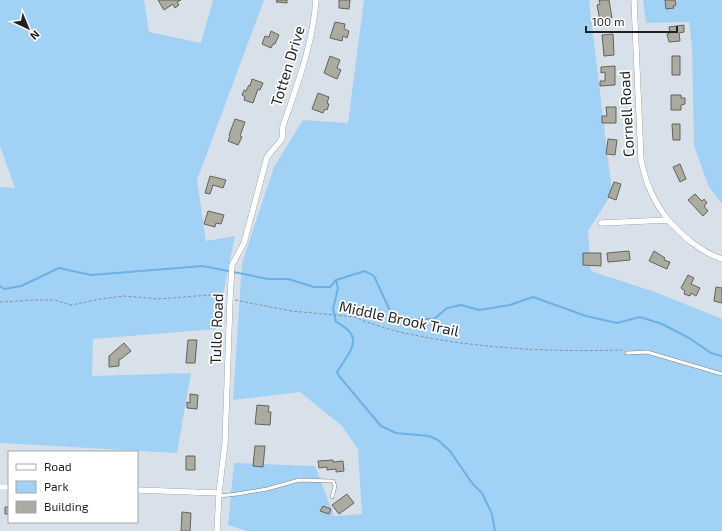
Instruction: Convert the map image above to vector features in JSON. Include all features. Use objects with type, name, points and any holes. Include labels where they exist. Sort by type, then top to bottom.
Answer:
[{"type":"street","name":"Totten Drive","points":[[282,139],[283,126],[310,45],[316,0]]},
{"type":"street","name":"Cornell Road","points":[[634,0],[641,160],[645,178],[655,200],[668,220],[691,243],[712,256],[722,259]]},
{"type":"street","name":"Tullo Road","points":[[217,531],[219,494],[225,443],[232,266],[244,243],[267,157],[282,139]]},
{"type":"street","points":[[601,223],[668,220]]},
{"type":"street","points":[[138,490],[219,494]]},
{"type":"lane","points":[[627,353],[647,352],[722,374]]},
{"type":"lane","points":[[219,494],[237,494],[267,489],[299,480],[333,481],[335,486],[332,497]]},
{"type":"path","name":"Middle Brook Trail","points":[[0,302],[55,300],[71,305],[124,296],[159,299],[209,295],[292,311],[356,317],[361,320],[412,335],[471,344],[509,348],[592,351],[624,350]]},
{"type":"green space","points":[[0,0],[144,0],[149,32],[201,43],[213,0],[264,0],[197,180],[206,241],[235,236],[216,329],[93,339],[92,376],[191,373],[177,453],[0,443],[0,187],[15,188],[0,146]]},
{"type":"green space","points":[[364,0],[589,0],[612,193],[588,231],[591,271],[655,292],[722,319],[722,531],[247,531],[228,525],[234,463],[315,466],[334,516],[362,514],[358,449],[342,426],[300,392],[233,400],[242,263],[274,167],[303,120],[348,123]]},
{"type":"green space","points":[[643,0],[722,0],[722,204],[709,187],[694,146],[692,47],[689,22],[646,23]]},
{"type":"building","points":[[158,0],[181,0],[177,2],[179,5],[175,8],[173,4],[164,10]]},
{"type":"building","points":[[277,0],[287,0],[287,3],[276,2]]},
{"type":"building","points":[[339,0],[350,0],[349,9],[339,8]]},
{"type":"building","points":[[599,0],[609,0],[612,18],[600,20],[597,5],[600,4]]},
{"type":"building","points":[[665,0],[675,0],[676,5],[673,6],[674,8],[666,9]]},
{"type":"building","points":[[335,22],[345,24],[344,29],[349,31],[347,38],[343,36],[342,41],[330,38]]},
{"type":"building","points":[[684,25],[684,32],[679,33],[680,41],[669,42],[667,34],[670,33],[669,27]]},
{"type":"building","points":[[271,31],[279,35],[275,44],[273,44],[271,48],[262,44],[265,36],[269,37]]},
{"type":"building","points":[[613,34],[614,55],[604,56],[602,35]]},
{"type":"building","points":[[330,56],[340,60],[337,68],[341,70],[337,79],[324,73]]},
{"type":"building","points":[[672,56],[680,56],[680,75],[672,75]]},
{"type":"building","points":[[615,66],[615,85],[600,86],[600,81],[605,81],[605,72],[601,73],[601,67]]},
{"type":"building","points":[[252,79],[263,83],[260,90],[258,89],[253,103],[244,100],[245,97],[242,95],[244,90],[246,91],[249,85],[250,86]]},
{"type":"building","points":[[318,93],[329,97],[327,110],[325,109],[323,113],[312,109]]},
{"type":"building","points":[[671,95],[681,95],[681,98],[685,98],[685,104],[681,105],[681,110],[671,110]]},
{"type":"building","points":[[606,107],[616,107],[616,123],[602,123],[602,116],[607,116]]},
{"type":"building","points":[[235,119],[245,122],[240,136],[242,137],[238,145],[228,141]]},
{"type":"building","points":[[672,124],[680,124],[680,140],[673,140]]},
{"type":"building","points":[[608,139],[617,140],[615,155],[606,154]]},
{"type":"building","points":[[680,164],[686,179],[680,182],[673,167]]},
{"type":"building","points":[[210,176],[226,180],[223,188],[213,185],[210,194],[205,193]]},
{"type":"building","points":[[614,182],[621,184],[616,200],[608,197]]},
{"type":"building","points":[[695,194],[702,201],[704,199],[707,203],[704,206],[708,211],[703,216],[688,200]]},
{"type":"building","points":[[208,211],[224,215],[221,224],[216,223],[215,227],[204,224]]},
{"type":"building","points":[[629,251],[630,260],[608,262],[607,253]]},
{"type":"building","points":[[654,251],[665,258],[664,260],[670,262],[667,269],[649,261]]},
{"type":"building","points":[[583,253],[601,253],[601,266],[583,265]]},
{"type":"building","points":[[688,275],[694,278],[691,284],[700,288],[696,296],[691,293],[690,296],[684,294],[685,291],[681,288]]},
{"type":"building","points":[[716,287],[722,288],[722,303],[714,301]]},
{"type":"building","points":[[188,340],[197,340],[195,363],[186,363]]},
{"type":"building","points":[[124,343],[131,351],[119,359],[119,366],[109,367],[109,356]]},
{"type":"building","points":[[190,394],[198,395],[197,409],[187,408],[187,402],[190,403]]},
{"type":"building","points":[[257,405],[269,406],[268,412],[271,412],[270,425],[255,424]]},
{"type":"building","points":[[255,446],[265,446],[263,467],[253,466]]},
{"type":"building","points":[[186,456],[195,456],[195,470],[186,470]]},
{"type":"building","points":[[333,460],[333,462],[343,461],[344,471],[336,472],[336,469],[327,470],[327,467],[319,468],[318,461]]},
{"type":"building","points":[[347,494],[354,503],[339,514],[332,505]]},
{"type":"building","points":[[323,506],[331,509],[329,514],[320,511]]},
{"type":"building","points":[[5,507],[8,507],[8,514],[5,514]]},
{"type":"building","points":[[182,512],[191,513],[190,531],[181,531]]},
{"type":"waterway","points":[[0,286],[4,289],[21,286],[59,268],[91,275],[203,266],[268,279],[288,279],[314,287],[330,287],[336,280],[365,271],[374,276],[392,315],[413,319],[434,319],[447,308],[461,305],[479,310],[510,305],[533,297],[586,316],[617,323],[640,317],[662,324],[689,338],[711,353],[722,356]]},
{"type":"waterway","points":[[336,280],[338,288],[333,309],[336,322],[351,333],[353,339],[353,345],[337,372],[339,376],[381,426],[396,433],[429,436],[438,440],[450,451],[472,483],[482,493],[492,514],[495,531]]}]
